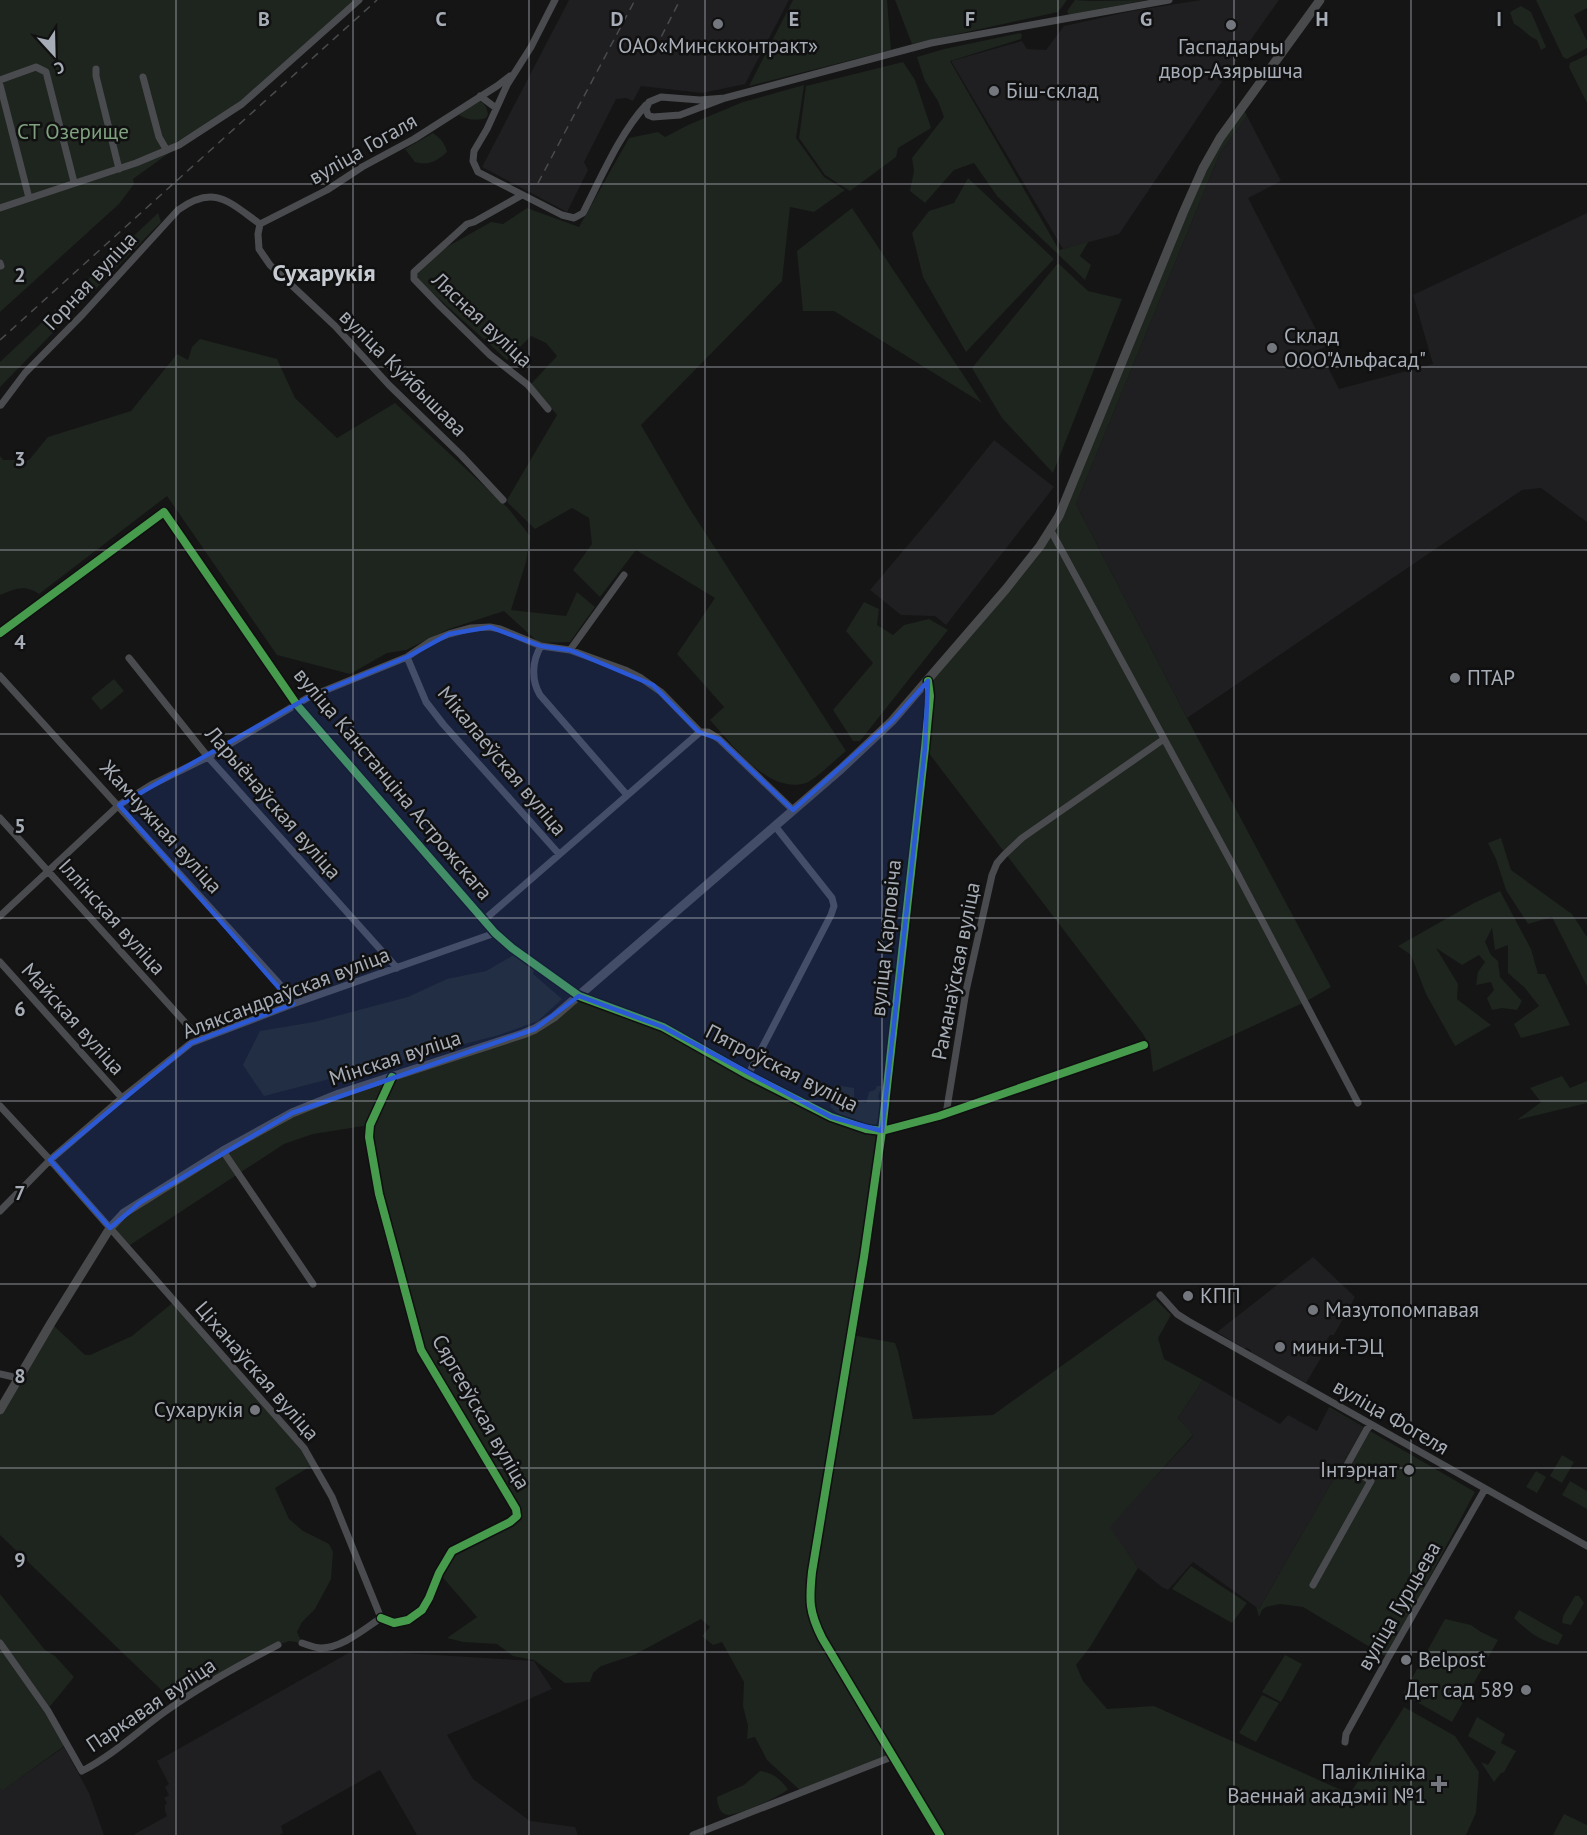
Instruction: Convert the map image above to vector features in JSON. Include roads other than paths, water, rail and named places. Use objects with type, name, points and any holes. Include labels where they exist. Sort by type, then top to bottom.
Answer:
[{"type":"main road","name":"Мінская вуліца","points":[[0,1410],[110,1228],[124,1213],[223,1151],[292,1113],[339,1094],[472,1052],[535,1029],[554,1017],[841,769],[892,721],[1006,589],[1040,546],[1065,504],[1203,168],[1220,138],[1320,0]]},
{"type":"street","points":[[0,208],[150,158],[179,145],[242,104],[359,0]]},
{"type":"street","name":"вуліца Гогаля","points":[[522,195],[481,175],[474,166],[474,151],[555,0]]},
{"type":"street","points":[[630,125],[638,120],[680,115],[725,98],[924,45],[1169,0]]},
{"type":"street","points":[[0,80],[36,67],[46,72],[74,183]]},
{"type":"street","points":[[96,69],[119,168]]},
{"type":"street","name":"вуліца Гогаля","points":[[260,224],[327,190],[362,166],[414,139],[516,71]]},
{"type":"street","points":[[143,77],[159,137],[169,149]]},
{"type":"street","points":[[0,85],[29,198]]},
{"type":"street","points":[[480,96],[496,108]]},
{"type":"street","points":[[522,195],[562,215],[574,218],[583,213],[630,125],[653,99],[661,97],[700,100],[725,98]]},
{"type":"street","points":[[646,105],[647,113],[654,117]]},
{"type":"street","name":"Лясная вуліца","points":[[522,195],[467,224],[414,272],[414,279],[489,355],[528,385],[548,409]]},
{"type":"street","name":"Горная вуліца","points":[[1,405],[25,373],[83,314],[177,210],[194,199],[214,196],[236,207],[260,224]]},
{"type":"street","name":"вуліца Куйбышава","points":[[260,224],[259,249],[270,265],[335,326],[389,385],[461,455],[503,500]]},
{"type":"street","name":"вуліца Канстанціна Астрожскага","points":[[0,633],[164,512],[297,705],[495,933],[512,948],[579,996]]},
{"type":"street","points":[[1050,529],[1359,1103]]},
{"type":"street","points":[[570,650],[624,575]]},
{"type":"street","points":[[0,916],[119,805],[143,790],[208,757],[309,697],[407,657],[449,634],[480,627],[500,629],[541,646],[570,650],[610,664],[641,678],[661,692],[700,732]]},
{"type":"street","points":[[541,646],[534,664],[540,695],[627,795]]},
{"type":"street","name":"Ларыёнаўская вуліца","points":[[129,657],[208,757],[397,968]]},
{"type":"street","name":"Мікалаеўская вуліца","points":[[407,657],[426,702],[559,854]]},
{"type":"street","name":"Жамчужная вуліца","points":[[0,676],[284,989],[293,1004]]},
{"type":"street","name":"вуліца Карповіча","points":[[928,681],[930,696],[926,748],[882,1131],[864,1257],[812,1572],[810,1602],[814,1622],[822,1638],[940,1835]]},
{"type":"street","points":[[484,920],[700,732],[708,732],[719,739],[793,810]]},
{"type":"street","name":"Раманаўская вуліца","points":[[946,1114],[969,974],[992,875],[997,863],[1023,838],[1164,739]]},
{"type":"street","name":"Іллінская вуліца","points":[[0,818],[200,1039]]},
{"type":"street","points":[[748,1075],[834,906],[832,898],[775,826]]},
{"type":"street","name":"Аляксандраўская вуліца","points":[[0,1211],[50,1160],[122,1098],[180,1051],[200,1039],[495,933]]},
{"type":"street","name":"Майская вуліца","points":[[0,962],[122,1098]]},
{"type":"street","name":"Пятроўская вуліца","points":[[579,996],[663,1027],[748,1075],[831,1116],[866,1129],[882,1131],[946,1114],[1144,1045]]},
{"type":"street","name":"Сяргееўская вуліца","points":[[381,1618],[394,1623],[408,1620],[422,1610],[452,1551],[510,1522],[517,1516],[516,1509],[421,1350],[380,1194],[369,1137],[370,1125],[392,1077]]},
{"type":"street","name":"Ціханаўская вуліца","points":[[0,1106],[304,1448],[332,1497],[381,1618]]},
{"type":"street","points":[[223,1151],[313,1284]]},
{"type":"street","name":"вуліца Фогеля","points":[[1160,1295],[1180,1316],[1587,1546]]},
{"type":"street","points":[[0,1374],[18,1378]]},
{"type":"street","points":[[1313,1585],[1371,1481],[1347,1465],[1371,1425]]},
{"type":"street","name":"вуліца Гурцьева","points":[[1345,1742],[1346,1734],[1388,1658],[1485,1489]]},
{"type":"street","points":[[302,1643],[318,1648],[327,1647],[347,1639],[381,1618]]},
{"type":"street","name":"Паркавая вуліца","points":[[0,1643],[48,1711],[82,1771],[97,1763],[196,1691],[278,1646]]},
{"type":"street","points":[[693,1835],[894,1756]]},
{"type":"railway","points":[[0,340],[377,0]]},
{"type":"railway","points":[[538,183],[635,0]]},
{"type":"railway","points":[[655,49],[680,0]]},
{"type":"place","name":"ОАО«Минскконтракт»","points":[[718,24]]},
{"type":"place","name":"Гаспадарчы двор-Азярышча","points":[[1231,25]]},
{"type":"place","name":"Біш-склад","points":[[994,91]]},
{"type":"place","name":"Склад ООО\"Альфасад\"","points":[[1272,348]]},
{"type":"place","name":"ПТАР","points":[[1455,678]]},
{"type":"place","name":"КПП","points":[[1188,1296]]},
{"type":"place","name":"Мазутопомпавая","points":[[1313,1310]]},
{"type":"place","name":"мини-ТЭЦ","points":[[1280,1347]]},
{"type":"place","name":"Сухарукія","points":[[255,1410]]},
{"type":"place","name":"Інтэрнат","points":[[1409,1470]]},
{"type":"place","name":"Belpost","points":[[1406,1660]]},
{"type":"place","name":"Дет сад 589","points":[[1526,1690]]},
{"type":"place","name":"Паліклініка Ваеннай акадэміі №1","points":[[1439,1784]]},
{"type":"district","name":"Сухарукія","points":[[324,273]]},
{"type":"park label","name":"СТ Озерище","points":[[73,132]]}]
